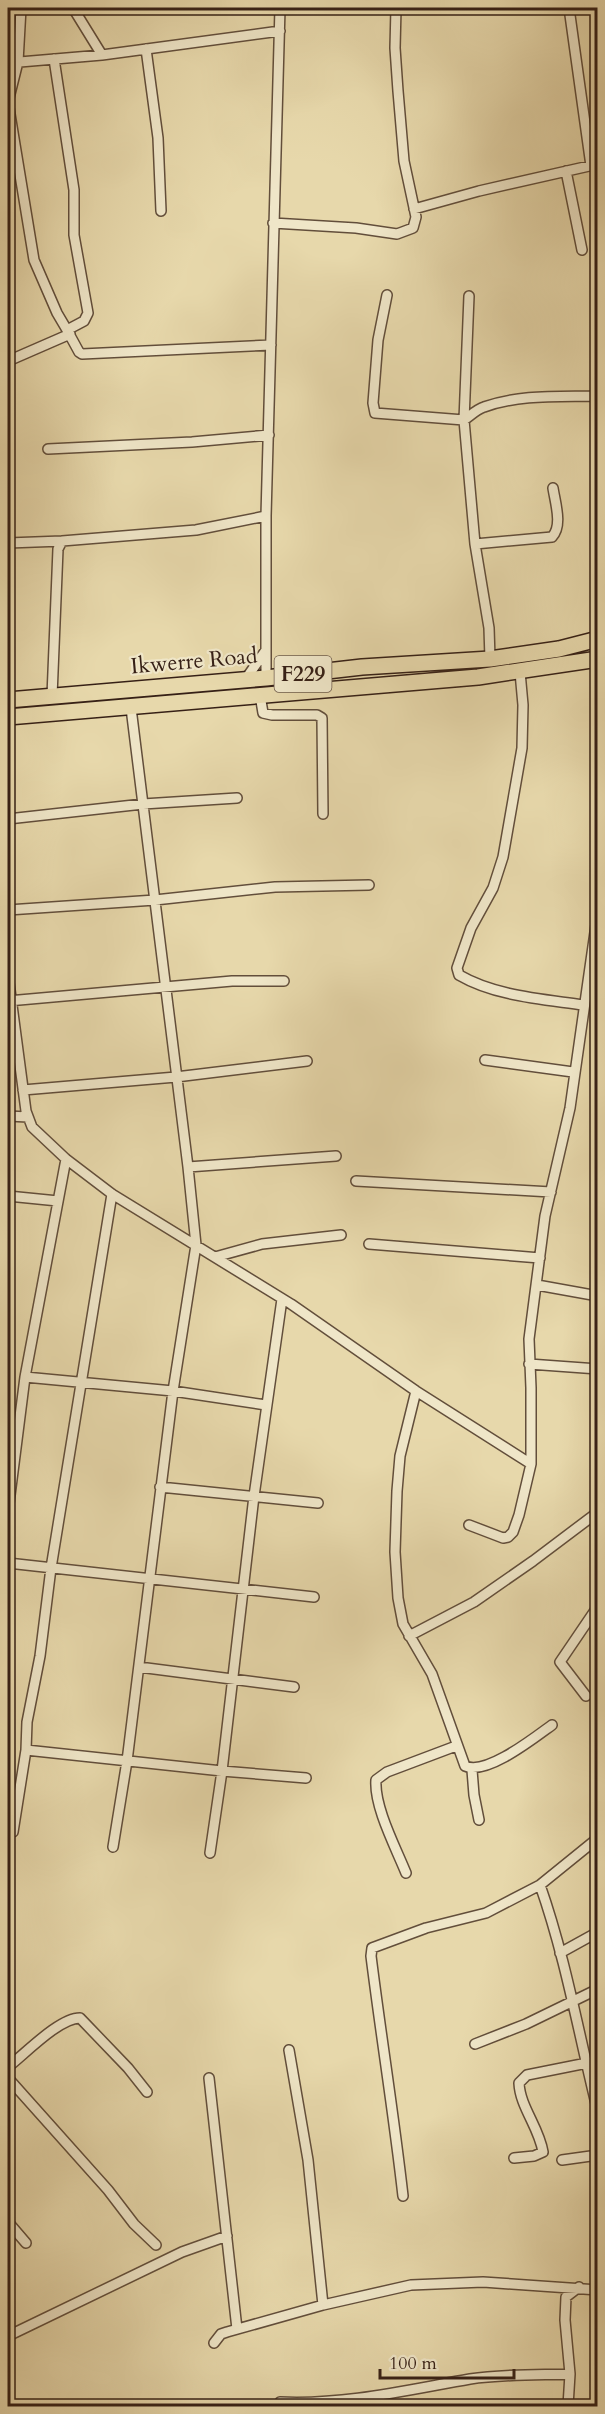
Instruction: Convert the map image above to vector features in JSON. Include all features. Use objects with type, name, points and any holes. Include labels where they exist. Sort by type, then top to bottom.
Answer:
[{"type":"main road","name":"Ikwerre Road","points":[[8,700],[245,680],[362,667],[490,659],[560,649],[597,639]]},
{"type":"main road","name":"F229","points":[[8,717],[131,708],[520,672],[597,659]]},
{"type":"main road","points":[[131,708],[136,703],[149,699],[246,690],[266,678]]},
{"type":"street","points":[[21,8],[18,62],[8,102],[34,260],[57,314],[82,354],[271,345]]},
{"type":"street","points":[[73,8],[102,55]]},
{"type":"street","points":[[266,678],[266,516],[280,8]]},
{"type":"street","points":[[273,223],[356,228],[397,234],[413,228],[416,217],[404,161],[398,92],[395,48],[396,8]]},
{"type":"street","points":[[414,209],[479,191],[594,165],[569,8]]},
{"type":"street","points":[[8,63],[102,55],[280,31]]},
{"type":"street","points":[[146,49],[158,138],[161,211]]},
{"type":"street","points":[[8,360],[69,332],[84,321],[88,313],[74,235],[74,189],[54,59]]},
{"type":"street","points":[[566,171],[582,250]]},
{"type":"street","points":[[387,296],[378,340],[373,403],[375,412],[464,420],[481,407],[504,402],[531,398],[597,396]]},
{"type":"street","points":[[470,296],[464,420],[475,544],[489,628],[490,659]]},
{"type":"street","points":[[48,449],[192,442],[269,435]]},
{"type":"street","points":[[475,544],[552,537],[557,525],[553,488]]},
{"type":"street","points":[[8,543],[196,530],[266,516]]},
{"type":"street","points":[[52,696],[58,549],[62,541]]},
{"type":"street","points":[[245,680],[266,650]]},
{"type":"street","points":[[520,672],[523,705],[522,748],[503,857],[493,888],[471,928],[457,968],[459,975],[468,980],[501,991],[583,1005]]},
{"type":"street","points":[[260,695],[263,713],[317,715],[322,718],[323,814]]},
{"type":"street","points":[[113,1846],[127,1761],[173,1391],[196,1245],[131,708]]},
{"type":"street","points":[[8,819],[143,804],[237,798]]},
{"type":"street","points":[[8,910],[155,900],[275,887],[369,885]]},
{"type":"street","points":[[468,1525],[503,1538],[508,1537],[513,1532],[519,1515],[531,1464],[529,1339],[544,1216],[570,1108],[573,1072],[597,911]]},
{"type":"street","points":[[8,975],[9,1001],[28,1116],[32,1127],[66,1159],[112,1194],[282,1299],[416,1390],[531,1464]]},
{"type":"street","points":[[9,1001],[232,981],[284,981]]},
{"type":"street","points":[[485,1060],[573,1072]]},
{"type":"street","points":[[23,1090],[176,1077],[307,1061]]},
{"type":"street","points":[[8,1116],[28,1116]]},
{"type":"street","points":[[188,1167],[336,1156]]},
{"type":"street","points":[[8,1511],[10,1475],[25,1377],[66,1159]]},
{"type":"street","points":[[356,1181],[551,1192]]},
{"type":"street","points":[[13,1832],[26,1750],[27,1722],[40,1656],[51,1568],[112,1194]]},
{"type":"street","points":[[8,1196],[58,1201]]},
{"type":"street","points":[[215,1257],[262,1244],[341,1235]]},
{"type":"street","points":[[369,1244],[540,1258]]},
{"type":"street","points":[[537,1285],[597,1296]]},
{"type":"street","points":[[210,1853],[222,1771],[254,1496],[282,1299]]},
{"type":"street","points":[[529,1364],[597,1369]]},
{"type":"street","points":[[25,1377],[173,1391],[266,1406]]},
{"type":"street","points":[[416,1390],[400,1456],[397,1491],[395,1552],[398,1598],[403,1624],[432,1674],[465,1766],[472,1770],[484,1767],[511,1753],[552,1725]]},
{"type":"street","points":[[160,1487],[318,1503]]},
{"type":"street","points":[[409,1636],[474,1602],[533,1562],[597,1512]]},
{"type":"street","points":[[8,1563],[314,1597]]},
{"type":"street","points":[[586,1696],[560,1662],[597,1606]]},
{"type":"street","points":[[139,1667],[294,1687]]},
{"type":"street","points":[[406,1873],[379,1803],[375,1790],[376,1780],[387,1772],[456,1746]]},
{"type":"street","points":[[26,1750],[306,1778]]},
{"type":"street","points":[[472,1770],[479,1820]]},
{"type":"street","points":[[404,2196],[384,2061],[371,1956],[372,1948],[426,1928],[486,1913],[540,1885],[597,1838]]},
{"type":"street","points":[[540,1885],[592,2063],[597,2112]]},
{"type":"street","points":[[560,1953],[597,1932]]},
{"type":"street","points":[[475,2044],[526,2024],[597,1989]]},
{"type":"street","points":[[8,2067],[62,2024],[74,2018],[80,2018],[128,2068],[147,2092]]},
{"type":"street","points":[[289,2050],[308,2160],[323,2306]]},
{"type":"street","points":[[514,2158],[534,2156],[543,2152],[520,2093],[519,2083],[527,2075],[592,2063]]},
{"type":"street","points":[[8,2078],[108,2190],[134,2224],[156,2245]]},
{"type":"street","points":[[209,2078],[237,2329]]},
{"type":"street","points":[[562,2160],[597,2155]]},
{"type":"street","points":[[8,2222],[26,2243]]},
{"type":"street","points":[[8,2336],[182,2252],[227,2236]]},
{"type":"street","points":[[214,2343],[221,2334],[237,2329],[411,2285],[483,2282],[597,2290]]},
{"type":"street","points":[[568,2406],[570,2373],[565,2320],[566,2297],[579,2287]]},
{"type":"street","points":[[280,2402],[315,2404],[473,2379],[570,2373]]}]
